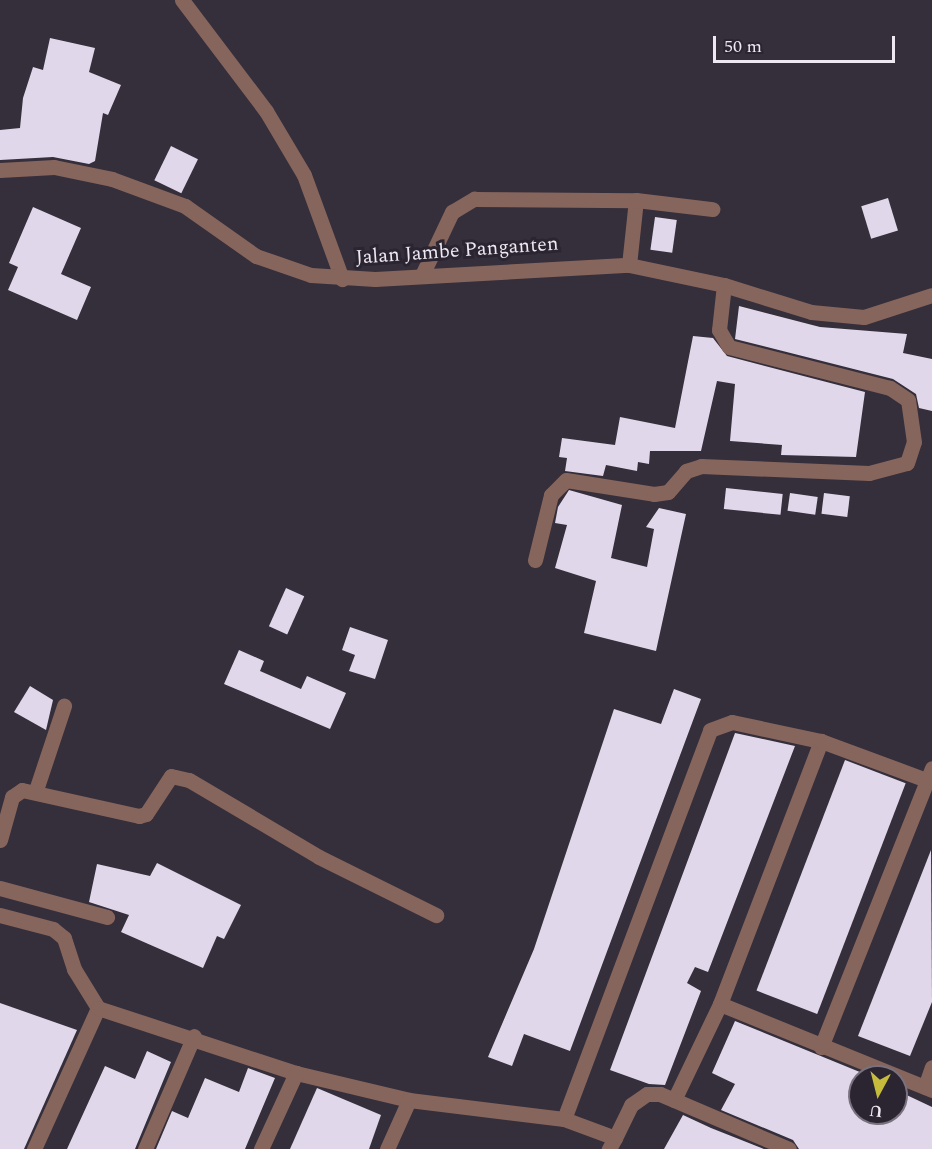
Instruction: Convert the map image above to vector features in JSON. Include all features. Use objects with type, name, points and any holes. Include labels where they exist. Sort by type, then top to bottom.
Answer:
[{"type":"street","points":[[182,0],[266,111],[304,175],[342,279]]},
{"type":"street","name":"Jalan Jambe Panganten","points":[[0,170],[54,167],[112,179],[185,206],[285,270],[342,279],[423,273],[629,265],[724,285],[811,312],[864,317],[932,296]]},
{"type":"street","points":[[423,273],[461,202],[636,200],[712,209]]},
{"type":"street","points":[[629,265],[636,200]]},
{"type":"street","points":[[534,560],[550,495],[566,480],[654,494],[668,492],[686,471],[701,466],[869,473],[907,463],[914,441],[908,400],[890,388],[729,347],[719,330],[724,285]]},
{"type":"street","points":[[36,790],[64,706]]},
{"type":"street","points":[[564,1119],[710,730],[732,722],[821,741],[931,777],[821,1047]]},
{"type":"street","points":[[674,1100],[720,1004],[821,741]]},
{"type":"street","points":[[0,840],[12,797],[36,790],[139,816],[146,814],[171,776],[189,780],[319,857],[436,915]]},
{"type":"street","points":[[0,888],[107,917]]},
{"type":"street","points":[[0,915],[53,929],[64,938],[74,969],[98,1008],[194,1036],[296,1073],[409,1100],[564,1119],[612,1144],[638,1098],[660,1094],[789,1149]]},
{"type":"street","points":[[720,1004],[928,1089],[932,1067]]},
{"type":"street","points":[[34,1149],[98,1008]]},
{"type":"street","points":[[145,1149],[194,1036]]},
{"type":"street","points":[[261,1149],[296,1073]]},
{"type":"street","points":[[387,1149],[409,1100]]},
{"type":"building","points":[[50,38],[95,48],[89,72],[121,85],[108,115],[103,113],[95,161],[89,164],[53,157],[0,160],[0,130],[20,128],[23,98],[33,67],[43,70]]},
{"type":"building","points":[[171,146],[198,159],[181,193],[154,180]]},
{"type":"building","points":[[888,198],[898,231],[871,239],[861,206]]},
{"type":"building","points":[[33,207],[81,228],[61,274],[91,287],[77,320],[8,290],[18,267],[9,263]]},
{"type":"building","points":[[655,217],[677,220],[672,253],[650,250]]},
{"type":"building","points":[[739,306],[820,327],[907,334],[903,353],[932,359],[932,411],[919,408],[916,394],[893,379],[735,339]]},
{"type":"building","points":[[693,336],[713,338],[727,356],[865,392],[856,457],[781,455],[782,445],[730,441],[735,384],[717,381],[701,451],[650,451],[649,464],[638,462],[637,471],[606,465],[603,476],[565,471],[567,458],[559,457],[562,438],[615,445],[620,417],[675,428]]},
{"type":"building","points":[[726,488],[783,494],[780,515],[724,509]]},
{"type":"building","points":[[569,490],[622,505],[611,558],[647,567],[654,529],[646,527],[659,508],[686,514],[656,651],[584,633],[596,581],[555,568],[567,525],[555,523],[558,507]]},
{"type":"building","points":[[790,493],[818,497],[815,515],[787,511]]},
{"type":"building","points":[[824,493],[850,496],[847,517],[821,514]]},
{"type":"building","points":[[286,588],[304,596],[287,635],[269,626]]},
{"type":"building","points":[[350,627],[388,640],[375,679],[349,671],[355,655],[342,650]]},
{"type":"building","points":[[239,650],[264,661],[260,671],[301,689],[307,676],[346,693],[330,729],[224,684]]},
{"type":"building","points":[[30,686],[53,700],[46,730],[14,712]]},
{"type":"building","points":[[674,689],[701,699],[570,1051],[524,1034],[512,1066],[488,1057],[534,949],[614,709],[661,724]]},
{"type":"building","points":[[735,733],[795,746],[708,972],[695,967],[687,983],[701,991],[665,1085],[649,1084],[610,1070]]},
{"type":"building","points":[[845,760],[906,783],[817,1014],[756,991]]},
{"type":"building","points":[[931,850],[932,1002],[910,1056],[858,1036]]},
{"type":"building","points":[[157,863],[241,905],[224,939],[217,936],[203,968],[121,932],[129,915],[89,902],[97,864],[150,876]]},
{"type":"building","points":[[0,1003],[77,1030],[24,1149],[0,1149]]},
{"type":"building","points":[[735,1021],[848,1067],[848,1125],[908,1125],[908,1096],[932,1107],[932,1149],[799,1149],[793,1140],[721,1110],[735,1084],[712,1073]]},
{"type":"building","points":[[147,1051],[171,1062],[135,1149],[67,1149],[105,1066],[135,1079]]},
{"type":"building","points":[[248,1068],[275,1078],[245,1149],[156,1149],[172,1111],[188,1118],[205,1078],[239,1092]]},
{"type":"building","points":[[317,1088],[381,1115],[369,1149],[290,1149]]},
{"type":"building","points":[[683,1115],[711,1128],[764,1149],[664,1149]]}]
